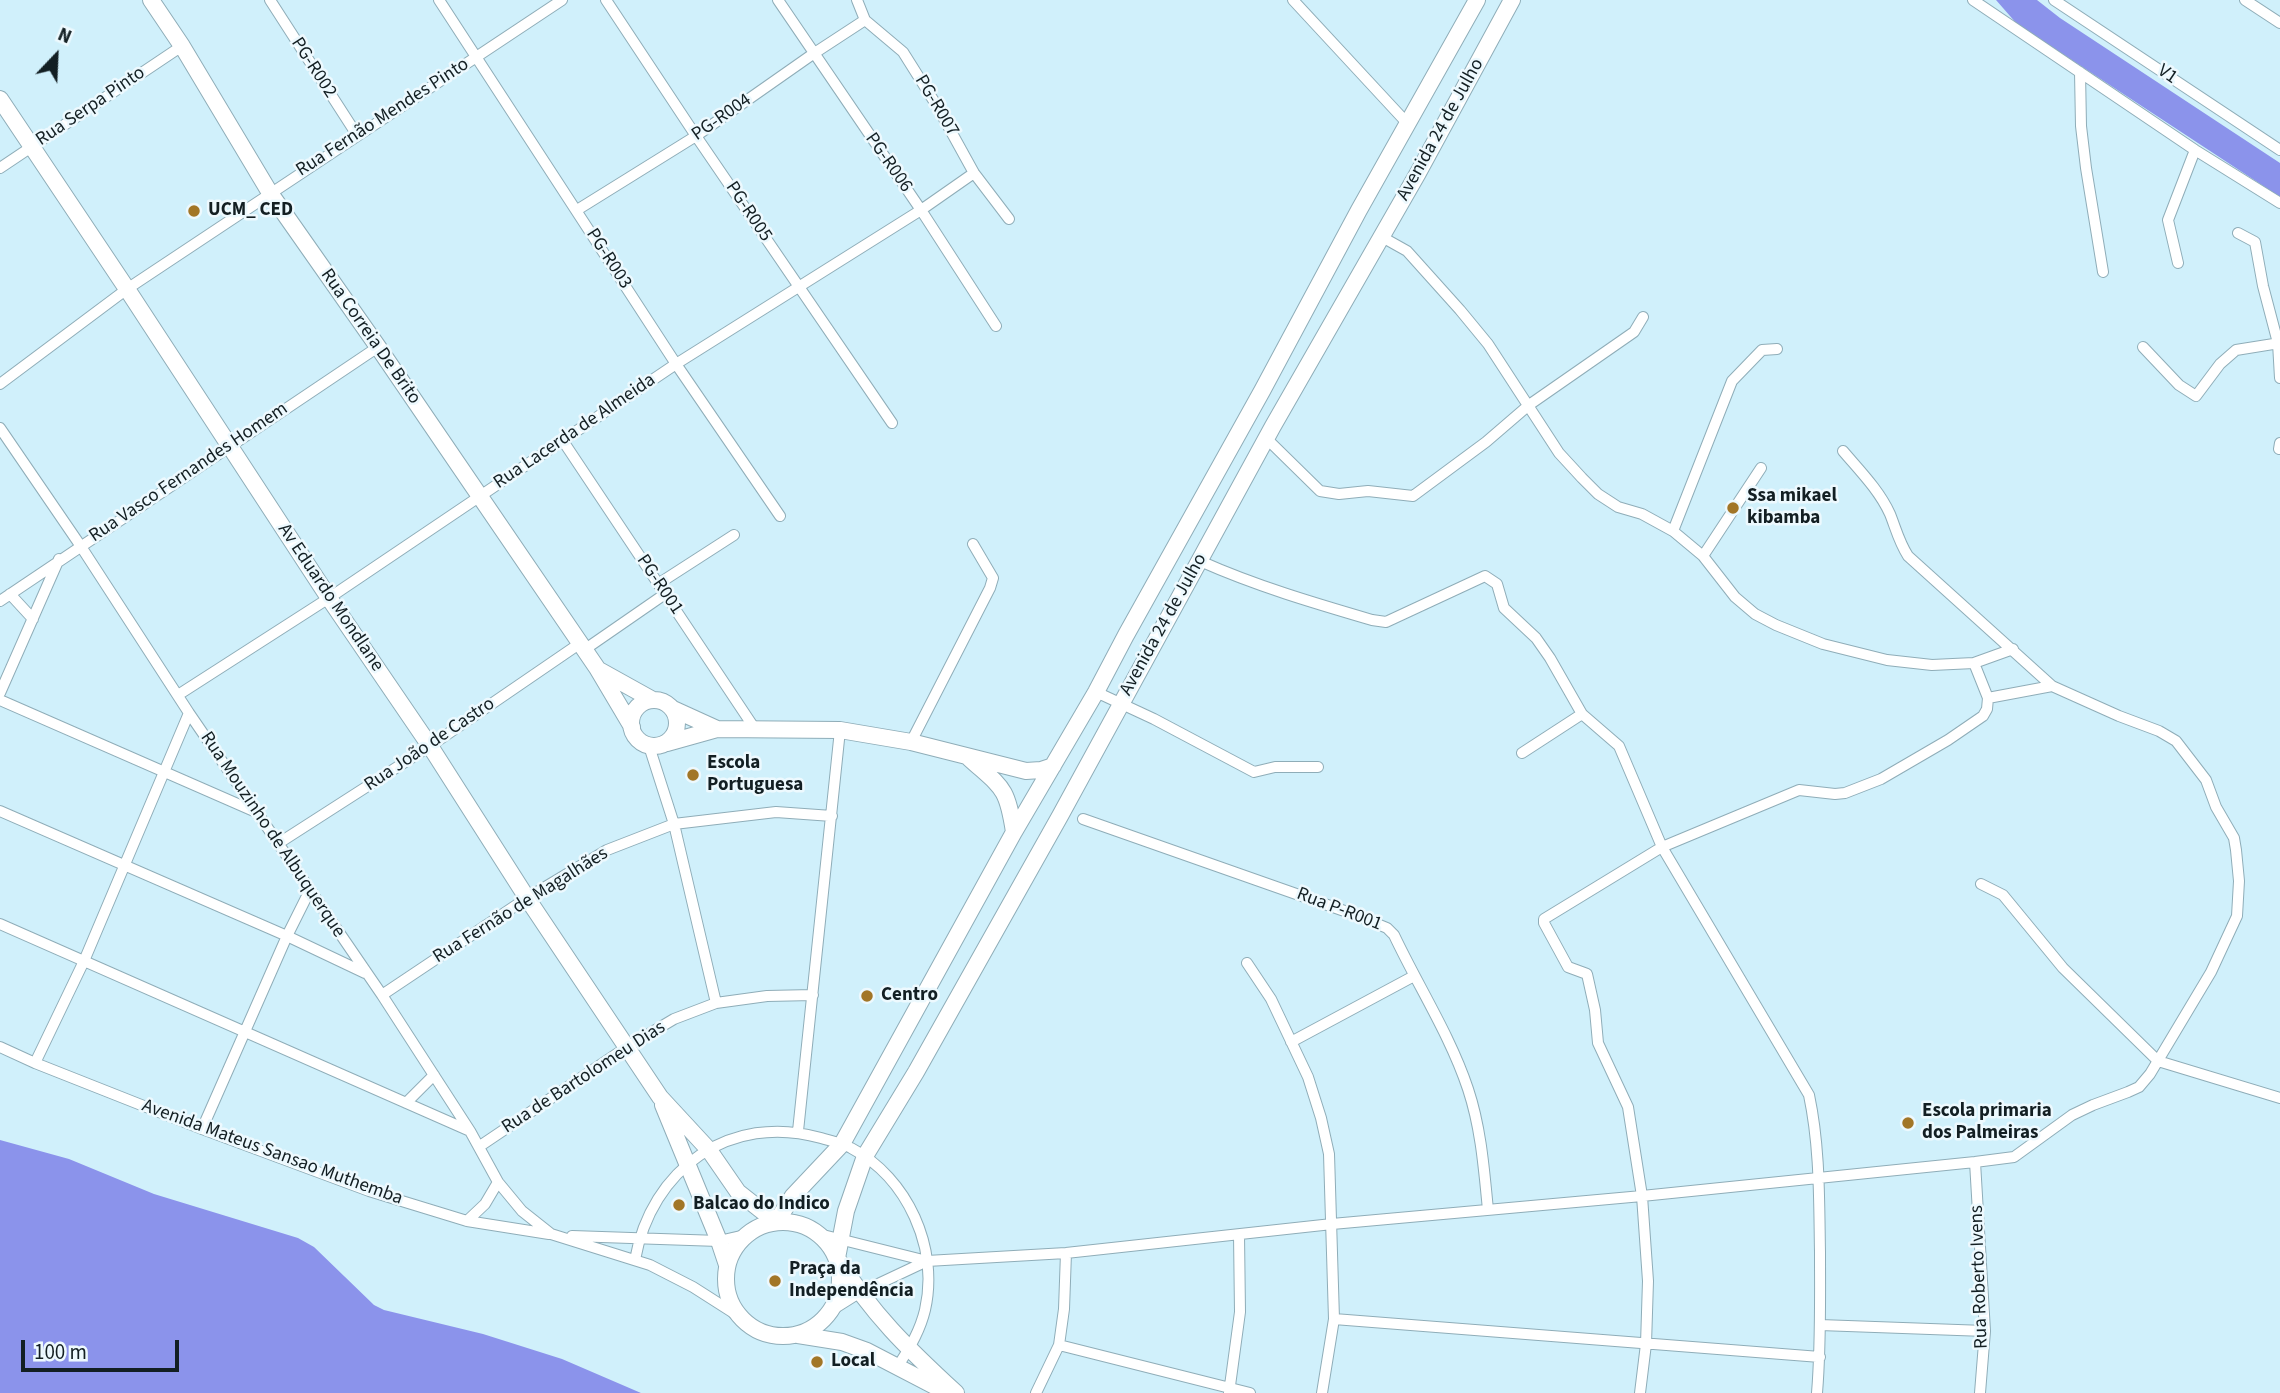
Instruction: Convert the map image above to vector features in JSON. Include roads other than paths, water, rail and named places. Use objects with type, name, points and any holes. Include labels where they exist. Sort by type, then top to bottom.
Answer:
[{"type":"street","name":"Rua Correia De Brito","points":[[151,0],[182,46],[270,193],[378,346],[597,668],[632,727]]},
{"type":"street","name":"PG-R002","points":[[270,0],[357,135]]},
{"type":"street","name":"PG-R003","points":[[439,0],[676,364],[780,516]]},
{"type":"street","name":"Rua Fernão Mendes Pinto","points":[[0,384],[127,289],[562,0]]},
{"type":"street","name":"PG-R005","points":[[606,0],[892,424]]},
{"type":"street","name":"PG-R006","points":[[778,0],[921,210],[996,327]]},
{"type":"street","name":"PG-R007","points":[[857,0],[865,20],[902,52],[937,106],[974,173],[1009,219]]},
{"type":"street","points":[[1293,0],[1407,123]]},
{"type":"street","name":"Avenida 24 de Julho","points":[[776,1222],[793,1196],[842,1144],[1014,832],[1096,692],[1477,0]]},
{"type":"street","name":"Avenida 24 de Julho","points":[[837,1258],[853,1187],[865,1156],[916,1072],[1067,804],[1269,432],[1382,237],[1512,0]]},
{"type":"street","points":[[1973,0],[2195,150],[2280,203]]},
{"type":"street","name":"V1","points":[[2054,0],[2280,150]]},
{"type":"street","points":[[2245,0],[2280,23]]},
{"type":"street","name":"PG-R004","points":[[577,211],[696,136],[865,20]]},
{"type":"street","name":"Rua Serpa Pinto","points":[[0,168],[182,46]]},
{"type":"street","points":[[2080,72],[2081,126],[2103,272]]},
{"type":"street","name":"Av Eduardo Mondlane","points":[[0,99],[660,1097]]},
{"type":"street","points":[[2178,263],[2168,220],[2195,150]]},
{"type":"street","name":"Rua Lacerda de Almeida","points":[[178,695],[329,598],[676,364],[921,210],[974,173]]},
{"type":"street","points":[[2238,233],[2255,242],[2263,286],[2279,343],[2280,378]]},
{"type":"street","points":[[1382,237],[1407,251],[1460,310],[1488,344],[1559,453],[1598,494],[1618,507],[1642,514],[1673,531],[1703,556],[1735,597],[1755,614],[1824,644],[1887,660],[1932,665],[1974,663],[2013,649]]},
{"type":"street","points":[[1249,414],[1269,432],[1320,491],[1339,494],[1368,491],[1413,496],[1486,442],[1529,405],[1634,332],[1643,317]]},
{"type":"street","points":[[2143,347],[2179,385],[2196,396],[2220,364],[2236,350],[2279,343]]},
{"type":"street","name":"Rua Vasco Fernandes Homem","points":[[5,598],[378,346]]},
{"type":"street","points":[[1673,531],[1732,381],[1762,350],[1777,349]]},
{"type":"street","points":[[1262,391],[1286,404]]},
{"type":"street","name":"Rua Mouzinho de Albuquerque","points":[[0,428],[189,713],[382,995],[480,1146],[498,1182],[522,1211],[551,1234]]},
{"type":"street","name":"PG-R001","points":[[563,441],[755,729]]},
{"type":"street","points":[[2280,443],[2280,449]]},
{"type":"street","points":[[819,1234],[928,1262],[1066,1253],[2014,1157],[2072,1115],[2139,1087],[2158,1061],[2211,972],[2237,916],[2239,881],[2234,838],[2216,807],[2206,779],[2176,741],[2160,731],[2052,686],[1908,556],[1875,488],[1843,451]]},
{"type":"street","points":[[1703,556],[1761,468]]},
{"type":"street","points":[[658,584],[734,535]]},
{"type":"street","points":[[911,742],[990,588],[993,578],[990,570],[973,544]]},
{"type":"street","points":[[0,693],[59,559]]},
{"type":"street","points":[[1200,561],[1240,579],[1372,620],[1387,622],[1485,576],[1492,579],[1497,584],[1504,608],[1536,638],[1582,714],[1619,746],[1662,847],[1809,1095],[1815,1126],[1819,1178],[1820,1357],[1817,1393]]},
{"type":"street","name":"Rua João de Castro","points":[[279,843],[665,594]]},
{"type":"street","points":[[5,598],[33,619]]},
{"type":"street","points":[[1640,1393],[1646,1344],[1648,1281],[1642,1196],[1628,1107],[1598,1043],[1588,978],[1583,972],[1568,967],[1544,919],[1662,847],[1799,790],[1845,793],[1881,779],[1948,740],[1983,716],[1987,709],[1988,698],[1974,663]]},
{"type":"street","points":[[1111,664],[1134,677]]},
{"type":"street","points":[[597,668],[653,700],[717,729]]},
{"type":"street","points":[[1988,698],[2052,686]]},
{"type":"street","points":[[1096,692],[1154,719],[1254,772],[1275,767],[1318,767]]},
{"type":"street","points":[[0,700],[256,812]]},
{"type":"street","points":[[653,700],[639,706],[632,719],[632,727],[638,739],[649,746],[717,729],[840,730],[911,742],[1026,771],[1053,766]]},
{"type":"street","points":[[667,743],[676,731],[673,709]]},
{"type":"street","points":[[36,1063],[84,961],[189,713]]},
{"type":"street","points":[[1521,753],[1582,714]]},
{"type":"street","points":[[798,1131],[840,730]]},
{"type":"street","points":[[649,746],[674,824],[716,1003]]},
{"type":"street","points":[[967,757],[1002,787],[1010,806],[1014,832]]},
{"type":"street","points":[[0,811],[368,974]]},
{"type":"street","name":"Rua Fernão de Magalhães","points":[[382,995],[527,898],[607,850],[674,824],[776,812],[832,816]]},
{"type":"street","name":"Rua P-R001","points":[[1083,819],[1387,928],[1394,935],[1437,1018],[1467,1088],[1477,1122],[1488,1210]]},
{"type":"street","points":[[1981,884],[2003,895],[2063,968],[2158,1061],[2280,1098]]},
{"type":"street","points":[[202,1129],[310,890]]},
{"type":"street","points":[[0,923],[470,1130]]},
{"type":"street","points":[[945,955],[973,969]]},
{"type":"street","points":[[1247,963],[1271,999],[1308,1077],[1329,1154],[1334,1319],[1322,1393]]},
{"type":"street","points":[[1291,1042],[1413,976]]},
{"type":"street","points":[[929,984],[957,998]]},
{"type":"street","name":"Rua de Bartolomeu Dias","points":[[480,1146],[627,1047],[674,1019],[716,1003],[767,996],[813,995]]},
{"type":"street","name":"Avenida Mateus Sansao Muthemba","points":[[0,1047],[202,1129],[369,1191],[467,1221],[551,1234]]},
{"type":"street","points":[[406,1103],[434,1075]]},
{"type":"street","points":[[660,1097],[709,1150],[738,1192],[776,1222]]},
{"type":"street","points":[[660,1097],[727,1265]]},
{"type":"street","points":[[635,1261],[649,1212],[669,1182],[687,1164],[709,1150],[737,1137],[772,1130],[798,1131],[842,1144],[865,1156],[904,1194],[922,1234],[928,1262],[925,1311],[909,1350],[897,1367]]},
{"type":"street","name":"Rua Roberto Ivens","points":[[1975,1161],[1984,1331],[1980,1393]]},
{"type":"street","points":[[467,1221],[485,1204],[498,1182]]},
{"type":"street","points":[[740,1317],[730,1302],[725,1284],[727,1265],[734,1248],[745,1235],[759,1226],[776,1222],[806,1226],[819,1234],[829,1245],[859,1293],[909,1350],[956,1393]]},
{"type":"street","points":[[551,1234],[639,1240],[719,1241],[745,1235]]},
{"type":"street","points":[[551,1234],[650,1265],[693,1287],[766,1334],[796,1335],[842,1342],[867,1351],[948,1393]]},
{"type":"street","points":[[1230,1391],[1240,1312],[1239,1235]]},
{"type":"street","points":[[1036,1393],[1059,1345],[1064,1309],[1066,1253]]},
{"type":"street","points":[[832,1310],[841,1284],[837,1258]]},
{"type":"street","points":[[796,1335],[816,1325],[832,1310],[859,1293],[928,1262]]},
{"type":"street","points":[[1334,1319],[1820,1357]]},
{"type":"street","points":[[1820,1325],[1984,1331]]},
{"type":"street","points":[[1059,1345],[1230,1391],[1250,1393]]},
{"type":"water","points":[[1996,0],[2037,0],[2060,18],[2280,163],[2280,197],[2017,24]]},
{"type":"water","points":[[0,1140],[69,1159],[154,1194],[298,1238],[314,1247],[374,1305],[384,1310],[483,1334],[562,1359],[641,1393],[0,1393]]},
{"type":"place","name":"UCM_ CED","points":[[194,211]]},
{"type":"place","name":"Ssa mikael kibamba","points":[[1733,508]]},
{"type":"place","name":"Escola Portuguesa","points":[[693,775]]},
{"type":"place","name":"Centro","points":[[867,996]]},
{"type":"place","name":"Escola primaria dos Palmeiras","points":[[1908,1123]]},
{"type":"place","name":"Balcao do Indico","points":[[679,1205]]},
{"type":"place","name":"Praça da Independência","points":[[775,1281]]},
{"type":"place","name":"Local","points":[[817,1362]]}]
